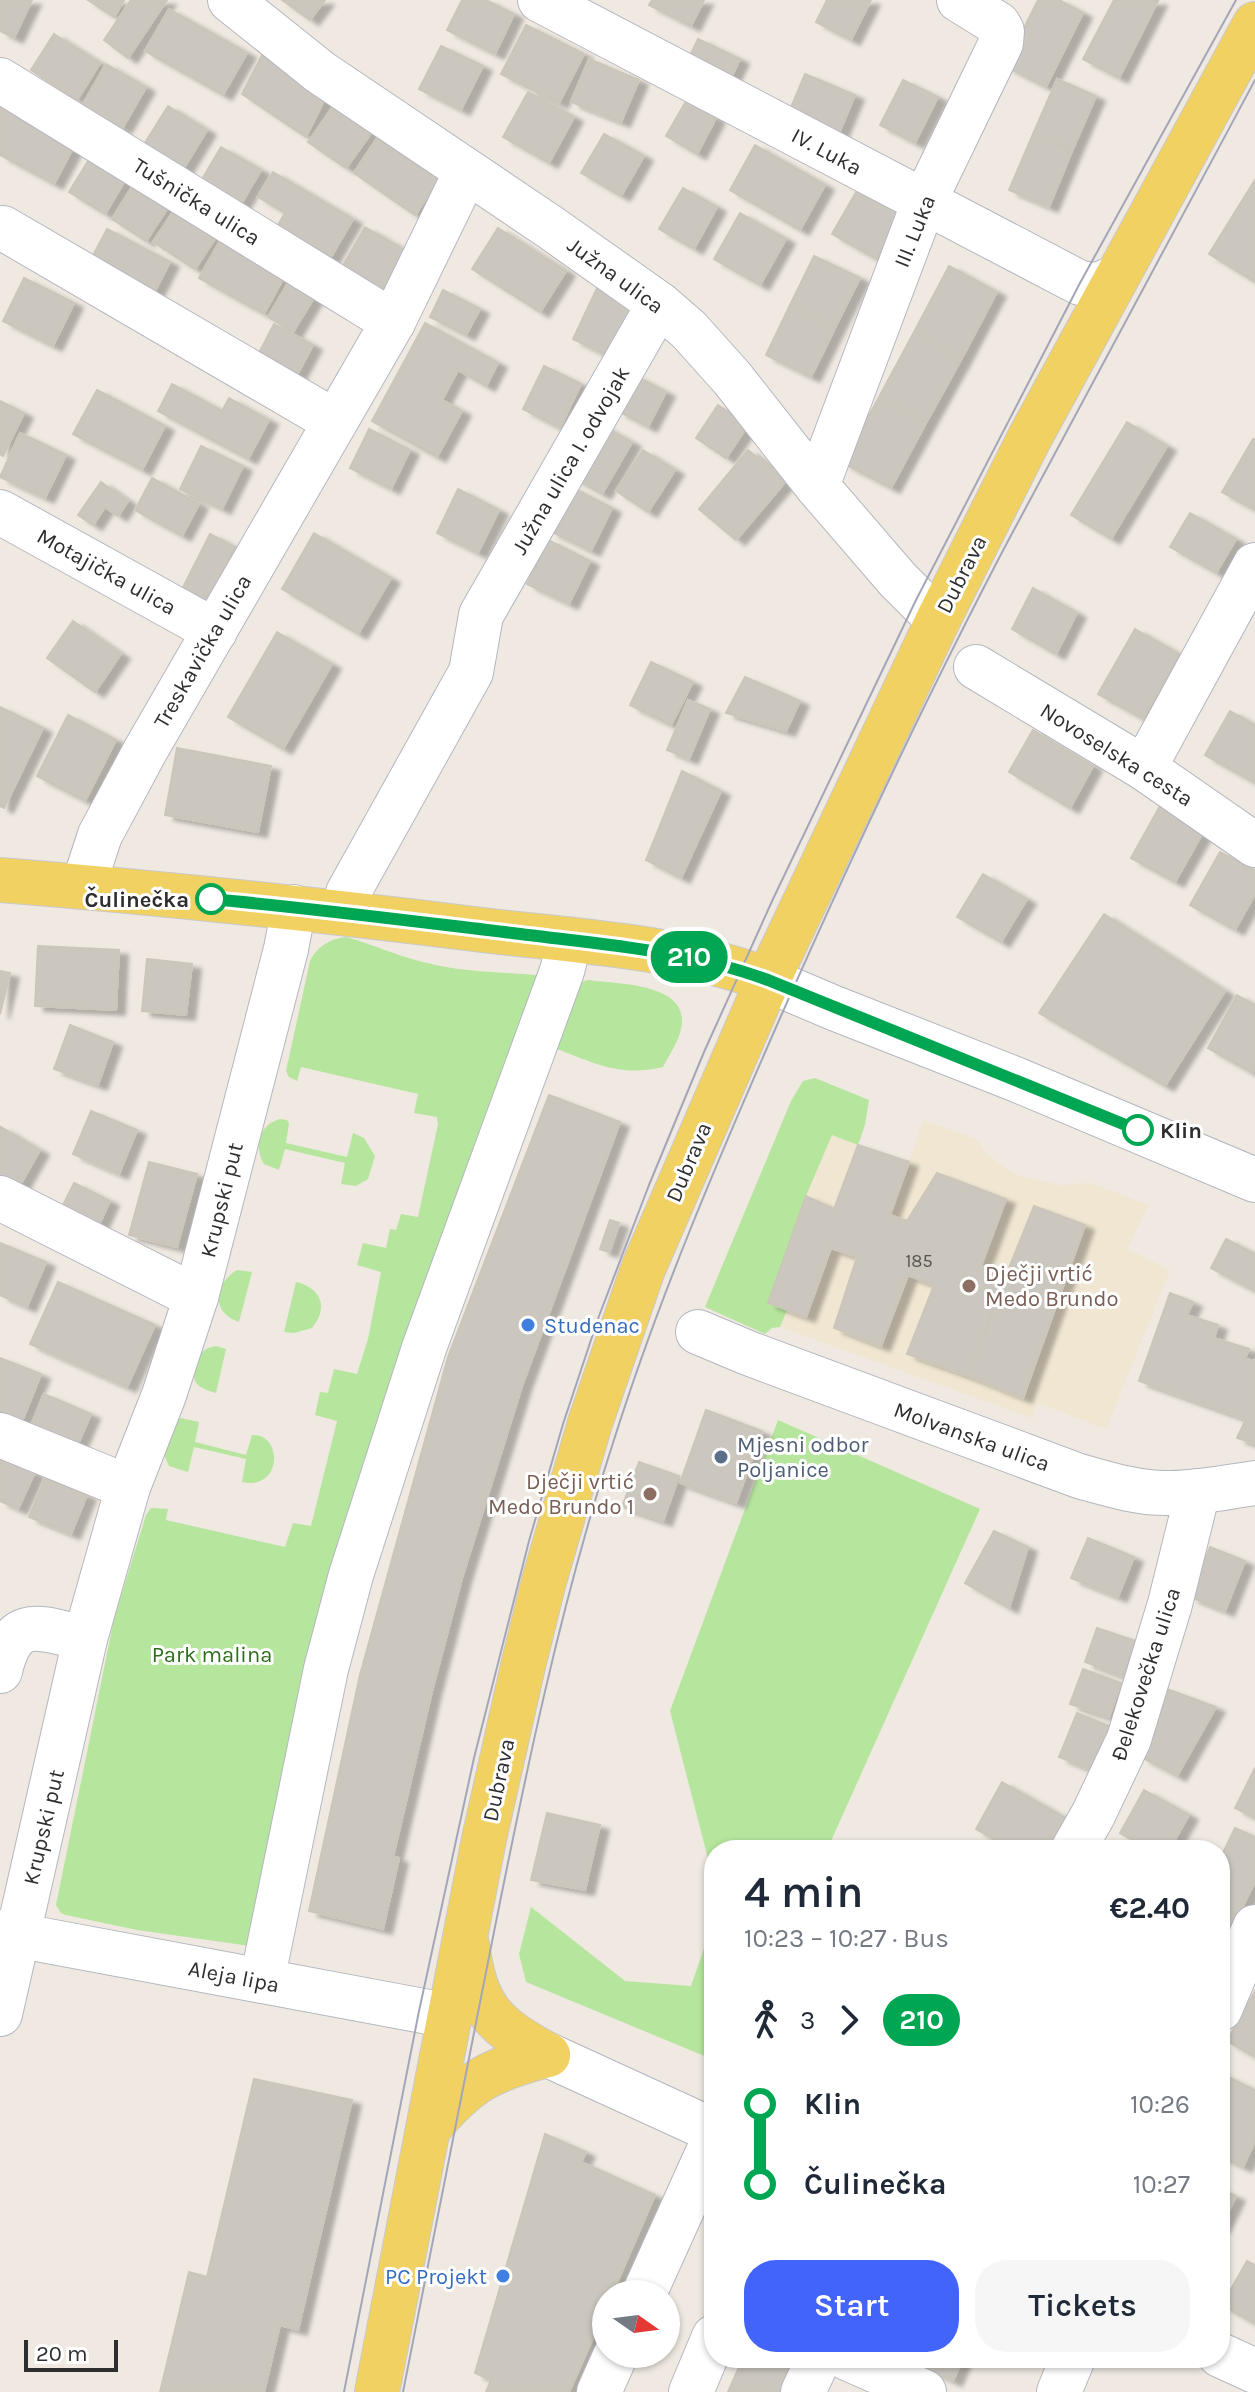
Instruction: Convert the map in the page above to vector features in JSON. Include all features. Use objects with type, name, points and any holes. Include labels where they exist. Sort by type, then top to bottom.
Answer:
[{"type":"main road","name":"Dubrava","points":[[377,2392],[465,1935],[544,1581],[590,1423],[643,1269],[768,980],[939,618],[1029,439],[1255,24]]},
{"type":"main road","points":[[0,880],[343,912],[570,940],[691,958],[768,980]]},
{"type":"main road","points":[[465,1935],[473,1976],[491,2014],[511,2035],[548,2055]]},
{"type":"main road","points":[[430,2127],[475,2082],[516,2063],[548,2055]]},
{"type":"street","name":"Južna ulica","points":[[230,0],[320,72],[550,227],[659,304],[689,330],[906,589],[939,618]]},
{"type":"street","name":"IV. Luka","points":[[540,0],[1080,283],[1098,285],[1116,277]]},
{"type":"street","name":"III. Luka","points":[[817,486],[924,202],[1001,43],[1002,31],[998,24],[959,0]]},
{"type":"street","name":"Tušnička ulica","points":[[0,80],[393,322]]},
{"type":"street","name":"Treskavička ulica","points":[[83,887],[100,835],[145,751],[393,322],[466,172]]},
{"type":"street","points":[[3,228],[334,421]]},
{"type":"street","name":"Južna ulica I. odvojak","points":[[343,912],[348,893],[471,672],[481,615],[659,304]]},
{"type":"street","name":"Motajička ulica","points":[[0,512],[215,631]]},
{"type":"street","points":[[1144,768],[1255,565]]},
{"type":"street","name":"Novoselska cesta","points":[[976,667],[1144,768],[1255,845]]},
{"type":"street","name":"Krupski put","points":[[9,1934],[85,1639],[128,1487],[164,1395],[196,1297],[286,949],[294,907]]},
{"type":"street","points":[[262,1981],[326,1669],[351,1575],[424,1348],[562,971],[570,940]]},
{"type":"street","points":[[768,980],[1029,1084],[1255,1180]]},
{"type":"street","points":[[0,1198],[196,1297]]},
{"type":"street","name":"Molvanska ulica","points":[[698,1332],[1079,1476],[1130,1490],[1167,1493],[1255,1483]]},
{"type":"street","points":[[0,1435],[128,1487]]},
{"type":"street","name":"Đelekovečka ulica","points":[[1079,1840],[1129,1739],[1170,1604],[1198,1491]]},
{"type":"street","points":[[0,1671],[5,1650],[17,1633],[33,1628],[85,1639]]},
{"type":"street","points":[[1230,1986],[1255,1927]]},
{"type":"street","points":[[0,2014],[9,1934]]},
{"type":"street","name":"Aleja lipa","points":[[9,1934],[450,2016]]},
{"type":"street","points":[[548,2055],[704,2126]]},
{"type":"street","points":[[650,2280],[704,2161]]},
{"type":"street","points":[[1230,2360],[1255,2371]]},
{"type":"street","points":[[691,2392],[704,2361]]},
{"type":"street","points":[[599,2392],[610,2368]]},
{"type":"street","points":[[803,2392],[814,2368]]},
{"type":"street","points":[[870,2368],[924,2392]]},
{"type":"street","points":[[1059,2392],[1069,2368]]},
{"type":"shaded area","name":"Dječji vrtić Medo Brundo","points":[[923,1120],[976,1139],[986,1153],[1020,1176],[1060,1185],[1091,1183],[1148,1205],[1127,1249],[1170,1270],[1106,1429],[1038,1403],[1032,1418],[780,1327],[787,1310],[806,1197],[832,1135],[909,1162]]},
{"type":"green space","name":"Park malina","points":[[346,937],[437,965],[536,975],[541,979],[250,1946],[137,1930],[66,1915],[56,1905],[114,1619],[146,1515],[151,1508],[168,1509],[166,1520],[285,1547],[293,1523],[311,1526],[337,1421],[315,1415],[320,1392],[328,1393],[334,1369],[357,1374],[368,1339],[381,1272],[357,1265],[363,1243],[386,1248],[390,1229],[396,1230],[401,1214],[418,1217],[438,1124],[437,1117],[414,1113],[418,1094],[301,1067],[297,1081],[289,1077],[286,1071],[310,961],[325,944]]},
{"type":"green space","points":[[588,980],[646,988],[672,999],[679,1008],[682,1021],[678,1039],[663,1067],[621,1070],[557,1049],[570,986]]},
{"type":"green space","points":[[815,1078],[869,1100],[865,1125],[858,1145],[832,1135],[806,1196],[787,1310],[780,1327],[772,1328],[765,1334],[705,1307],[791,1101],[803,1081]]},
{"type":"green space","points":[[280,1119],[289,1123],[286,1143],[347,1157],[353,1133],[364,1138],[375,1156],[368,1179],[356,1186],[341,1184],[345,1163],[285,1149],[279,1170],[264,1164],[259,1150],[260,1137],[267,1126]]},
{"type":"green space","points":[[237,1270],[252,1272],[239,1322],[224,1312],[218,1298],[223,1283]]},
{"type":"green space","points":[[296,1282],[317,1294],[320,1313],[312,1328],[294,1333],[284,1332]]},
{"type":"green space","points":[[216,1346],[226,1349],[216,1393],[198,1385],[194,1372],[195,1357]]},
{"type":"green space","points":[[177,1419],[199,1422],[195,1442],[246,1455],[252,1435],[262,1437],[273,1451],[271,1471],[255,1482],[242,1482],[246,1459],[194,1447],[188,1472],[169,1466],[162,1451]]},
{"type":"green space","points":[[778,1420],[980,1509],[831,1840],[704,1840],[704,1843],[670,1711]]},
{"type":"green space","points":[[531,1907],[625,1981],[691,1986],[704,1949],[704,2056],[526,1982],[519,1954]]},
{"type":"building","points":[[0,0],[32,0],[14,38],[0,31]]},
{"type":"building","points":[[88,0],[124,0],[114,17]]},
{"type":"building","points":[[131,0],[167,0],[128,58],[104,40]]},
{"type":"building","points":[[282,0],[325,0],[310,20]]},
{"type":"building","points":[[462,0],[486,0],[514,14],[495,54],[447,30]]},
{"type":"building","points":[[652,0],[704,0],[691,26],[649,5]]},
{"type":"building","points":[[827,0],[871,0],[851,40],[816,22]]},
{"type":"building","points":[[1038,0],[1059,0],[1083,13],[1046,87],[1005,66]]},
{"type":"building","points":[[1114,0],[1158,1],[1119,78],[1083,59]]},
{"type":"building","points":[[169,9],[247,53],[223,95],[145,51]]},
{"type":"building","points":[[526,25],[584,54],[559,103],[501,74]]},
{"type":"building","points":[[54,34],[100,63],[77,100],[31,70]]},
{"type":"building","points":[[698,39],[740,59],[728,84],[686,64]]},
{"type":"building","points":[[441,46],[483,66],[461,110],[419,89]]},
{"type":"building","points":[[264,51],[327,94],[306,137],[242,94]]},
{"type":"building","points":[[589,59],[639,80],[621,122],[571,102]]},
{"type":"building","points":[[106,64],[146,87],[122,129],[82,106]]},
{"type":"building","points":[[805,74],[855,95],[837,138],[787,117]]},
{"type":"building","points":[[1057,79],[1096,96],[1072,151],[1033,134]]},
{"type":"building","points":[[903,80],[938,97],[915,143],[880,125]]},
{"type":"building","points":[[528,92],[574,117],[549,163],[503,137]]},
{"type":"building","points":[[686,101],[716,118],[697,154],[666,136]]},
{"type":"building","points":[[336,103],[374,129],[346,168],[308,142]]},
{"type":"building","points":[[0,104],[79,137],[54,184],[0,155]]},
{"type":"building","points":[[168,106],[207,130],[182,171],[143,146]]},
{"type":"building","points":[[604,134],[644,156],[621,196],[581,173]]},
{"type":"building","points":[[1033,134],[1072,151],[1049,207],[1009,190]]},
{"type":"building","points":[[378,137],[439,179],[415,215],[354,173]]},
{"type":"building","points":[[755,145],[825,185],[800,230],[730,190]]},
{"type":"building","points":[[221,147],[261,170],[237,211],[197,188]]},
{"type":"building","points":[[95,150],[130,172],[105,214],[69,192]]},
{"type":"building","points":[[273,172],[353,219],[328,262],[275,230],[285,213],[258,197]]},
{"type":"building","points":[[139,176],[174,198],[146,241],[112,219]]},
{"type":"building","points":[[1255,180],[1255,282],[1209,254]]},
{"type":"building","points":[[859,187],[903,212],[876,259],[832,234]]},
{"type":"building","points":[[683,188],[717,207],[694,249],[659,229]]},
{"type":"building","points":[[179,203],[220,231],[195,269],[153,242]]},
{"type":"building","points":[[740,213],[786,239],[760,285],[714,259]]},
{"type":"building","points":[[365,227],[405,250],[381,292],[341,269]]},
{"type":"building","points":[[498,228],[566,271],[540,312],[472,269]]},
{"type":"building","points":[[107,229],[170,262],[152,297],[89,263]]},
{"type":"building","points":[[220,241],[284,277],[264,314],[199,278]]},
{"type":"building","points":[[814,256],[860,278],[835,328],[790,305]]},
{"type":"building","points":[[949,266],[997,292],[962,358],[914,332]]},
{"type":"building","points":[[24,278],[74,303],[53,346],[3,321]]},
{"type":"building","points":[[290,280],[315,296],[293,332],[268,317]]},
{"type":"building","points":[[598,286],[644,308],[618,361],[573,339]]},
{"type":"building","points":[[443,290],[480,309],[466,335],[430,317]]},
{"type":"building","points":[[790,305],[835,328],[811,377],[766,355]]},
{"type":"building","points":[[425,323],[498,363],[486,386],[458,370],[442,400],[462,411],[437,457],[372,421]]},
{"type":"building","points":[[274,324],[313,345],[290,388],[251,368]]},
{"type":"building","points":[[914,332],[962,358],[926,423],[879,397]]},
{"type":"building","points":[[544,366],[581,384],[560,428],[523,409]]},
{"type":"building","points":[[636,376],[666,392],[648,427],[618,411]]},
{"type":"building","points":[[172,384],[222,411],[229,398],[269,420],[248,459],[158,411]]},
{"type":"building","points":[[97,390],[165,426],[142,470],[73,434]]},
{"type":"building","points":[[879,397],[926,423],[891,488],[843,463]]},
{"type":"building","points":[[0,401],[24,413],[3,456],[0,454]]},
{"type":"building","points":[[718,405],[748,425],[726,458],[696,438]]},
{"type":"building","points":[[1127,422],[1167,446],[1111,539],[1071,515]]},
{"type":"building","points":[[602,425],[632,442],[602,494],[572,477]]},
{"type":"building","points":[[369,429],[410,450],[391,489],[350,468]]},
{"type":"building","points":[[20,433],[66,455],[45,498],[0,477]]},
{"type":"building","points":[[1255,440],[1255,510],[1222,492]]},
{"type":"building","points":[[201,446],[243,466],[222,509],[180,489]]},
{"type":"building","points":[[643,450],[675,470],[648,512],[616,491]]},
{"type":"building","points":[[748,450],[786,481],[736,540],[699,509]]},
{"type":"building","points":[[152,478],[199,504],[182,536],[135,510]]},
{"type":"building","points":[[101,482],[128,501],[118,516],[105,507],[93,525],[78,515]]},
{"type":"building","points":[[571,487],[612,508],[591,551],[550,531]]},
{"type":"building","points":[[458,489],[499,510],[478,553],[437,533]]},
{"type":"building","points":[[1190,513],[1236,539],[1216,573],[1170,547]]},
{"type":"building","points":[[314,533],[391,578],[358,634],[282,589]]},
{"type":"building","points":[[210,534],[235,547],[204,608],[179,595]]},
{"type":"building","points":[[548,540],[590,561],[569,604],[527,584]]},
{"type":"building","points":[[1033,588],[1077,613],[1056,654],[1012,629]]},
{"type":"building","points":[[73,621],[121,654],[95,692],[47,658]]},
{"type":"building","points":[[1135,629],[1179,654],[1143,719],[1098,694]]},
{"type":"building","points":[[277,632],[332,664],[283,749],[228,717]]},
{"type":"building","points":[[651,662],[693,682],[671,725],[630,705]]},
{"type":"building","points":[[745,677],[800,701],[786,731],[726,713]]},
{"type":"building","points":[[688,700],[710,709],[689,759],[667,750]]},
{"type":"building","points":[[0,707],[43,728],[4,808],[0,806]]},
{"type":"building","points":[[1230,711],[1255,725],[1255,783],[1205,755]]},
{"type":"building","points":[[68,715],[116,740],[85,801],[37,776]]},
{"type":"building","points":[[1033,730],[1093,766],[1070,808],[1009,772]]},
{"type":"building","points":[[177,748],[271,766],[258,832],[165,815]]},
{"type":"building","points":[[682,771],[721,791],[681,878],[646,860]]},
{"type":"building","points":[[1161,804],[1205,829],[1175,882],[1131,858]]},
{"type":"building","points":[[1220,852],[1255,871],[1255,894],[1235,930],[1190,905]]},
{"type":"building","points":[[983,874],[1027,899],[1001,942],[957,917]]},
{"type":"building","points":[[1104,914],[1225,991],[1165,1086],[1039,1013]]},
{"type":"building","points":[[38,946],[119,950],[116,1010],[35,1006]]},
{"type":"building","points":[[147,959],[192,964],[186,1015],[142,1011]]},
{"type":"building","points":[[0,971],[10,973],[0,1014]]},
{"type":"building","points":[[1237,995],[1255,1005],[1255,1068],[1252,1073],[1208,1048]]},
{"type":"building","points":[[70,1025],[113,1042],[98,1085],[54,1069]]},
{"type":"building","points":[[549,1095],[620,1122],[522,1386],[462,1578],[393,1857],[399,1858],[383,1929],[309,1911],[360,1675],[448,1357]]},
{"type":"building","points":[[91,1111],[137,1130],[119,1174],[73,1154]]},
{"type":"building","points":[[1,1127],[40,1150],[14,1196],[0,1188]]},
{"type":"building","points":[[858,1145],[909,1162],[890,1215],[907,1221],[937,1173],[1006,1199],[981,1266],[1007,1273],[969,1376],[907,1354],[934,1285],[908,1275],[881,1346],[834,1328],[857,1257],[831,1248],[806,1317],[768,1303],[806,1196],[834,1209]]},
{"type":"building","points":[[149,1162],[197,1174],[177,1247],[129,1235]]},
{"type":"building","points":[[74,1183],[110,1201],[96,1231],[59,1213]]},
{"type":"building","points":[[1034,1206],[1085,1225],[1023,1398],[969,1376]]},
{"type":"building","points":[[610,1220],[619,1223],[609,1252],[600,1249]]},
{"type":"building","points":[[1226,1239],[1255,1254],[1255,1291],[1211,1268]]},
{"type":"building","points":[[0,1243],[46,1262],[27,1307],[0,1295]]},
{"type":"building","points":[[58,1282],[155,1325],[127,1387],[30,1344]]},
{"type":"building","points":[[1170,1293],[1193,1302],[1187,1315],[1218,1325],[1214,1338],[1249,1349],[1245,1359],[1255,1361],[1255,1444],[1237,1438],[1246,1419],[1139,1381]]},
{"type":"building","points":[[0,1358],[41,1374],[19,1429],[0,1421]]},
{"type":"building","points":[[44,1394],[91,1414],[72,1458],[26,1438]]},
{"type":"building","name":"Mjesni odbor Poljanice","points":[[706,1410],[762,1431],[736,1503],[680,1483]]},
{"type":"building","points":[[0,1459],[35,1472],[18,1509],[0,1501]]},
{"type":"building","points":[[639,1462],[679,1476],[663,1521],[622,1507]]},
{"type":"building","points":[[45,1478],[87,1495],[71,1534],[29,1517]]},
{"type":"building","points":[[994,1531],[1028,1547],[1009,1608],[965,1583]]},
{"type":"building","points":[[1088,1538],[1134,1557],[1118,1597],[1071,1578]]},
{"type":"building","points":[[1210,1547],[1245,1561],[1225,1611],[1190,1597]]},
{"type":"building","points":[[1097,1628],[1136,1641],[1123,1676],[1085,1662]]},
{"type":"building","points":[[1083,1669],[1121,1683],[1109,1717],[1070,1704]]},
{"type":"building","points":[[1164,1688],[1216,1707],[1177,1776],[1141,1757]]},
{"type":"building","points":[[1077,1713],[1109,1726],[1091,1770],[1059,1757]]},
{"type":"building","points":[[1255,1768],[1255,1818],[1235,1808]]},
{"type":"building","points":[[1002,1782],[1069,1820],[1058,1840],[996,1840],[976,1829]]},
{"type":"building","points":[[1144,1790],[1189,1815],[1175,1840],[1132,1840],[1120,1833]]},
{"type":"building","points":[[547,1813],[600,1825],[585,1890],[531,1880]]},
{"type":"building","points":[[1235,1828],[1255,1837],[1255,1881],[1232,1929],[1230,1928],[1229,1840]]},
{"type":"building","points":[[1255,1991],[1255,2057],[1230,2043],[1230,2036]]},
{"type":"building","points":[[1230,2078],[1255,2090],[1255,2141],[1243,2167],[1230,2161]]},
{"type":"building","points":[[254,2079],[352,2100],[298,2330],[280,2325],[264,2392],[160,2392],[189,2272],[207,2277]]},
{"type":"building","points":[[545,2134],[586,2152],[581,2162],[655,2195],[618,2280],[592,2280],[592,2340],[569,2392],[486,2392],[491,2380],[475,2373]]},
{"type":"building","points":[[1230,2193],[1236,2196],[1230,2208]]},
{"type":"building","points":[[1247,2261],[1255,2265],[1255,2324],[1230,2310],[1230,2291]]},
{"type":"building","points":[[739,2368],[800,2368],[790,2392],[728,2392]]},
{"type":"building","points":[[924,2368],[959,2368],[953,2381]]},
{"type":"tram line","points":[[344,2392],[419,2011],[474,1758],[529,1541],[599,1316],[704,1052],[773,899],[916,600],[1080,283],[1236,0]]},
{"type":"tram line","points":[[403,2392],[544,1696],[594,1506],[649,1337],[689,1232],[755,1076],[917,721],[1008,541],[1255,80]]},
{"type":"bus line","name":"210","points":[[211,899],[570,940],[712,962],[768,980],[1138,1130]]},
{"type":"place","name":"Čulinečka","points":[[211,899]]},
{"type":"place","name":"Klin","points":[[1138,1130]]},
{"type":"place","name":"Dječji vrtić Medo Brundo","points":[[969,1286]]},
{"type":"place","name":"Studenac","points":[[528,1325]]},
{"type":"place","name":"Mjesni odbor Poljanice","points":[[721,1457]]},
{"type":"place","name":"Dječji vrtić Medo Brundo 1","points":[[650,1494]]},
{"type":"place","name":"PC Projekt","points":[[503,2276]]}]
